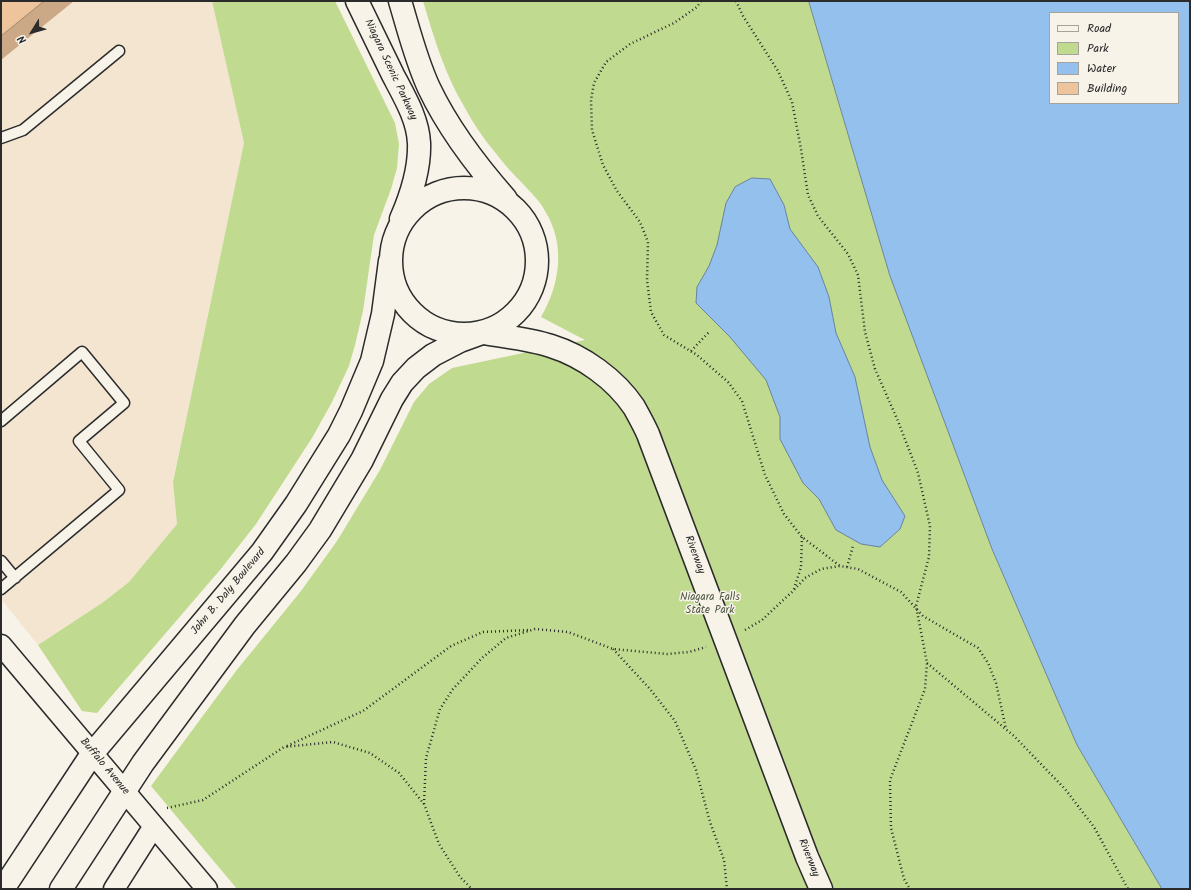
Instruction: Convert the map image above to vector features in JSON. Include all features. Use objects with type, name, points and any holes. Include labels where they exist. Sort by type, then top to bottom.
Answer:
[{"type":"main road","name":"Niagara Scenic Parkway","points":[[357,1],[408,105],[418,135],[419,151],[416,172],[410,195],[396,234]]},
{"type":"main road","points":[[61,889],[143,763],[245,625],[288,573],[320,530],[362,460],[392,399],[402,383],[416,368],[433,355],[460,341],[500,325],[516,312],[528,296],[534,278],[536,264],[536,252],[531,232],[526,222],[475,164],[439,108],[422,71],[400,1]]},
{"type":"main road","points":[[396,234],[400,224],[412,210],[428,198],[445,192],[461,190],[484,192],[510,203]]},
{"type":"main road","name":"John B. Daly Boulevard","points":[[3,889],[92,754],[113,727],[254,563],[293,510],[339,435],[372,361],[383,314],[391,250],[396,234]]},
{"type":"main road","points":[[390,262],[392,276],[397,290],[402,299],[416,313],[431,324],[448,332],[466,335],[483,333]]},
{"type":"main road","name":"Riverway","points":[[483,333],[550,345],[573,355],[595,369],[616,386],[634,407],[648,434],[807,857],[821,889]]},
{"type":"street","name":"Buffalo Avenue","points":[[1,645],[124,791],[158,818],[207,889]]},
{"type":"street","points":[[114,889],[158,818]]},
{"type":"lane","points":[[1,138],[23,130],[119,51]]},
{"type":"lane","points":[[1,421],[82,352],[124,403],[79,441],[119,490],[1,589]]},
{"type":"lane","points":[[1,561],[15,578]]},
{"type":"path","points":[[701,1],[697,7],[674,23],[630,44],[606,62],[594,83],[591,100],[592,130],[603,164],[617,191],[640,222],[648,242],[647,280],[650,312],[664,335],[691,351],[728,382],[742,401],[765,475],[784,514],[802,537],[840,566]]},
{"type":"path","points":[[736,1],[743,16],[778,71],[792,102],[808,195],[818,216],[848,254],[858,276],[865,332],[875,369],[898,421],[918,473],[930,526],[929,557],[916,606],[927,663],[925,689],[890,780],[890,828],[904,879],[910,889]]},
{"type":"path","points":[[691,351],[710,331]]},
{"type":"path","points":[[793,591],[801,567],[802,537]]},
{"type":"path","points":[[847,567],[853,546]]},
{"type":"path","points":[[743,631],[762,620],[805,578],[821,569],[840,566],[858,569],[901,592],[916,606],[922,616],[978,648],[988,662],[996,683],[1006,729]]},
{"type":"path","points":[[424,804],[426,758],[440,709],[453,689],[482,658],[506,638],[535,630]]},
{"type":"path","points":[[158,818],[180,806],[203,800],[284,747],[363,711],[451,646],[483,632],[535,630],[568,632],[613,649],[668,654],[689,652],[709,646]]},
{"type":"path","points":[[613,649],[650,689],[675,721],[696,770],[710,822],[724,860],[727,889]]},
{"type":"path","points":[[927,663],[1006,729],[1065,789],[1094,827],[1128,889]]},
{"type":"path","points":[[284,747],[333,742],[370,753],[399,773],[424,804],[440,844],[460,877],[472,889]]},
{"type":"shaded area","points":[[1,1],[212,1],[244,143],[173,481],[177,524],[129,582],[102,603],[38,645],[1,599]]},
{"type":"green space","points":[[212,1],[335,1],[395,123],[399,144],[397,168],[374,235],[363,311],[349,366],[332,402],[312,438],[256,524],[220,570],[97,713],[82,711],[38,645],[102,603],[129,582],[177,524],[173,482],[244,143]]},
{"type":"green space","name":"Niagara Falls State Park","points":[[423,1],[809,1],[890,276],[992,549],[1077,745],[1162,889],[237,889],[151,786],[236,671],[301,591],[337,541],[380,470],[414,402],[429,384],[452,368],[585,340],[541,317],[553,292],[558,264],[556,237],[552,224],[541,204],[497,155],[482,136],[468,114],[446,69]]},
{"type":"water","points":[[809,1],[1190,1],[1190,889],[1162,889],[1077,745],[992,549],[890,276]]},
{"type":"water","points":[[752,178],[770,179],[784,205],[790,229],[818,267],[829,297],[836,333],[855,377],[870,447],[882,480],[905,516],[900,529],[880,547],[861,544],[836,530],[819,499],[803,483],[780,439],[780,417],[766,380],[730,337],[696,303],[697,287],[709,266],[717,245],[726,203],[735,187]]},
{"type":"building","points":[[1,1],[44,1],[1,36]]}]
